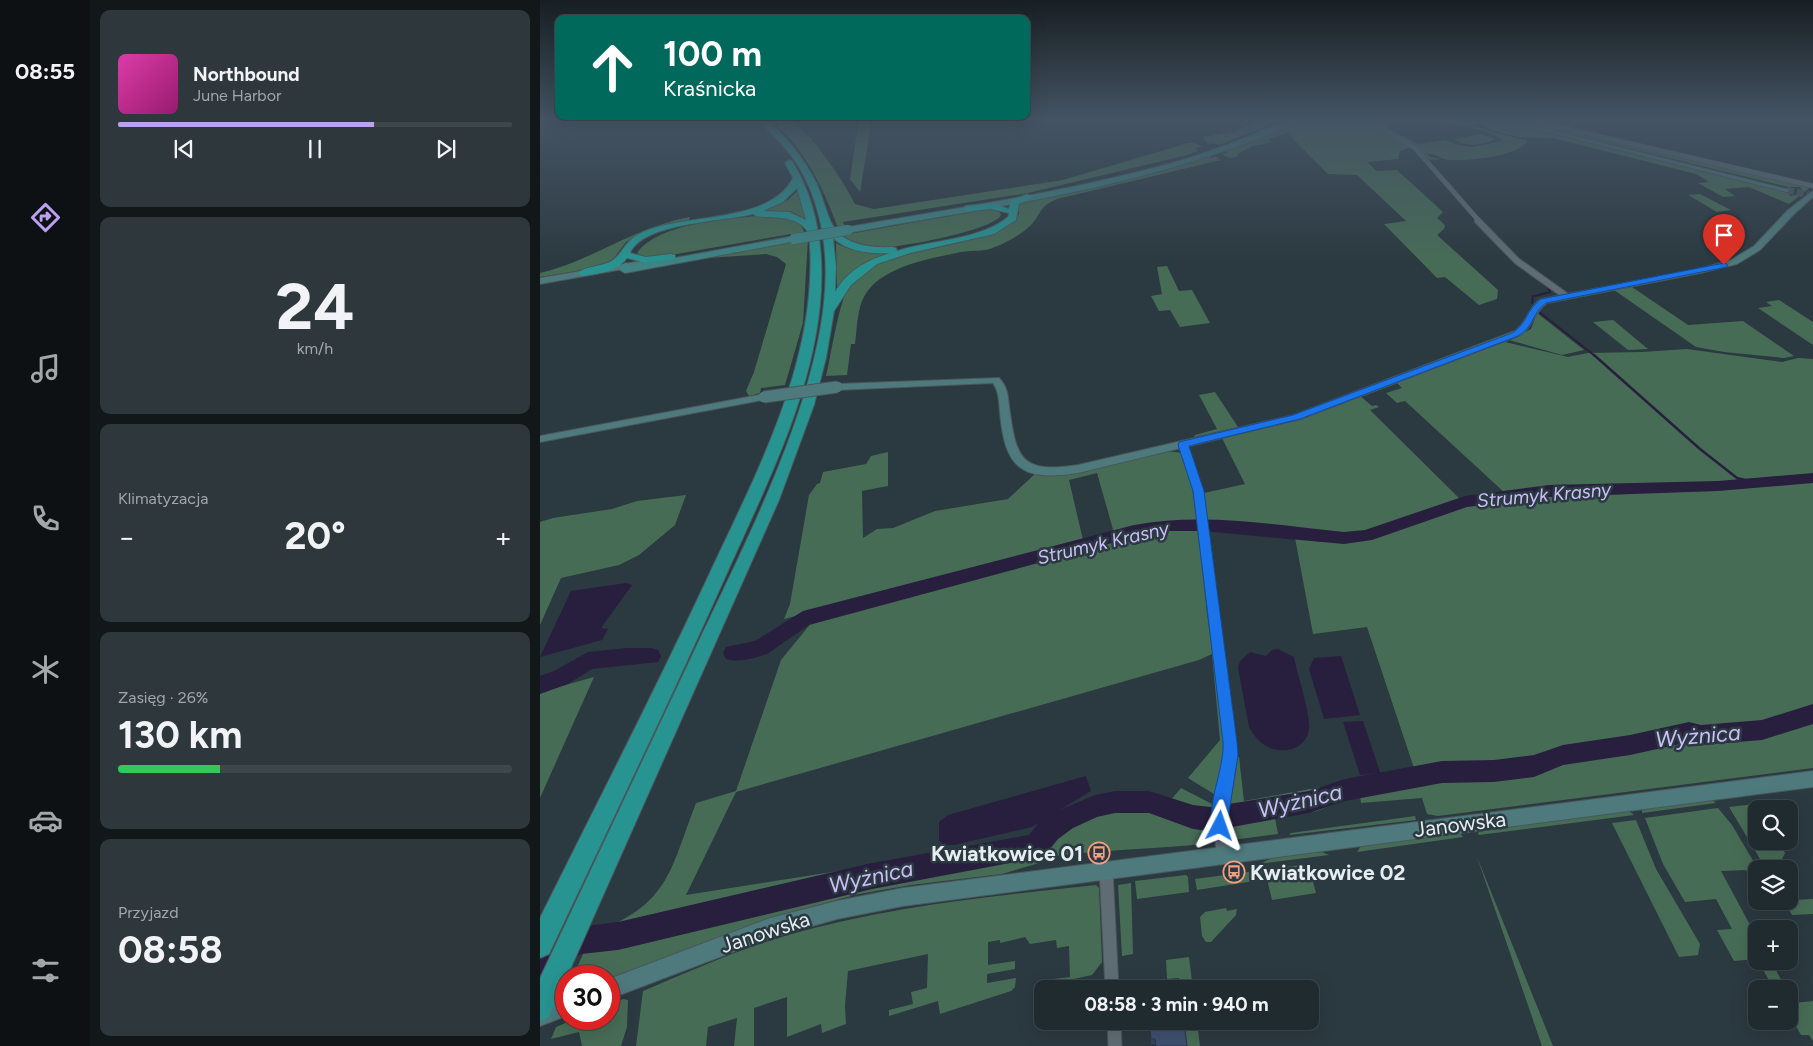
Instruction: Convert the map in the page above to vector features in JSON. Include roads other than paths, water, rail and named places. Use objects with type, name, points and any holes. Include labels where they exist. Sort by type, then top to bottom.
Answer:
[{"type":"highway","points":[[540,1008],[719,617],[780,475],[811,389],[827,315],[831,267],[820,226],[808,205],[798,177],[791,167]]},
{"type":"highway","points":[[542,941],[702,610],[755,492],[799,375],[812,319],[821,203],[803,167]]},
{"type":"highway","points":[[626,262],[627,247],[633,242],[659,230],[746,212],[779,201],[791,192],[798,177]]},
{"type":"highway","points":[[968,208],[1006,205],[1027,197]]},
{"type":"highway","points":[[626,262],[643,242],[666,231],[750,215],[790,214],[820,226],[850,247],[882,250],[990,228],[1003,220],[1006,205]]},
{"type":"highway","points":[[827,315],[846,283],[867,266],[907,250],[995,231],[1013,218],[1006,205]]},
{"type":"highway","points":[[583,273],[626,262],[671,257]]},
{"type":"main road","points":[[848,228],[1006,205],[1146,167]]},
{"type":"main road","points":[[1027,197],[1162,167]]},
{"type":"main road","points":[[671,257],[968,208]]},
{"type":"main road","points":[[626,262],[794,237]]},
{"type":"street","points":[[1431,167],[1451,192],[1517,261],[1566,296]]},
{"type":"street","points":[[1694,167],[1788,190]]},
{"type":"street","points":[[1730,167],[1813,186]]},
{"type":"street","points":[[540,439],[764,396],[837,387],[995,380],[1002,390],[1013,453],[1023,464],[1044,471],[1072,470],[1297,417],[1515,335],[1527,326],[1537,304],[1566,296],[1700,271],[1738,260],[1757,248],[1790,212],[1813,193]]},
{"type":"street","points":[[540,285],[626,262]]},
{"type":"street","points":[[540,281],[583,273]]},
{"type":"street","points":[[1183,445],[1198,491],[1209,591],[1220,652],[1231,755],[1221,805],[1220,826],[1223,854]]},
{"type":"street","name":"Janowska","points":[[620,985],[744,937],[814,915],[919,894],[1813,779]]},
{"type":"street","points":[[1106,869],[1112,980]]},
{"type":"street","points":[[540,1016],[555,1010]]},
{"type":"street","points":[[1114,1030],[1115,1046]]},
{"type":"waterway","points":[[1535,296],[1550,292],[1548,287]]},
{"type":"waterway","points":[[1532,303],[1533,296]]},
{"type":"waterway","points":[[1538,311],[1595,356]]},
{"type":"waterway","points":[[1594,355],[1700,449],[1737,478],[1757,483]]},
{"type":"waterway","name":"Strumyk Krasny","points":[[733,653],[760,648],[803,619],[1134,531],[1165,525],[1202,525],[1344,538],[1366,536],[1465,502],[1549,491],[1718,486],[1813,478]]},
{"type":"waterway","name":"Strumyk Krasny","points":[[540,685],[561,678],[588,661],[627,656],[651,656]]},
{"type":"waterway","name":"Wyżnica","points":[[540,961],[578,941],[618,936],[872,876],[1036,846],[1049,830],[1064,820],[1095,806],[1115,802],[1149,802],[1193,817],[1210,819],[1309,802],[1345,790],[1442,772],[1494,771],[1534,766],[1563,755],[1630,745],[1689,732],[1701,735],[1762,730],[1813,714]]},
{"type":"tunnel","points":[[1787,190],[1813,196]]},
{"type":"place","name":"Kwiatkowice 01","points":[[1099,853]]},
{"type":"place","name":"Kwiatkowice 02","points":[[1234,872]]}]
